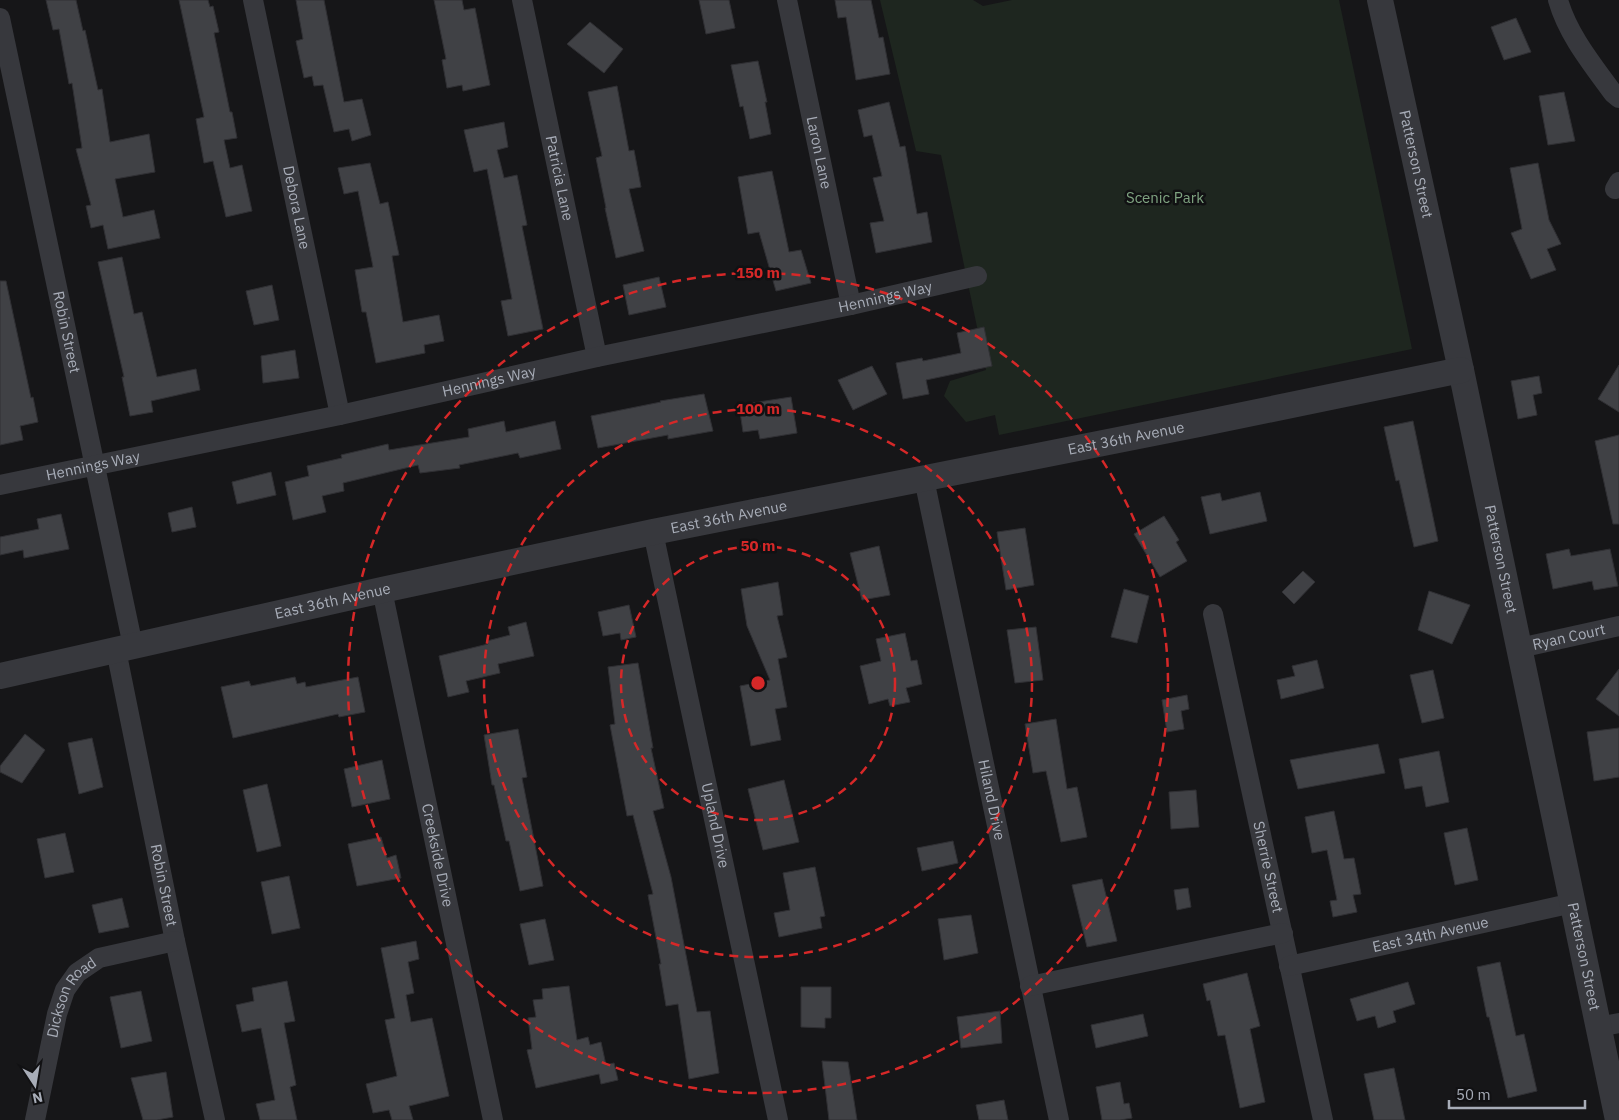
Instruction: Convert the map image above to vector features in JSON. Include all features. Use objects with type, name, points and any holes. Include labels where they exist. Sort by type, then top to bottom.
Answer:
[{"type":"street","name":"Debora Lane","points":[[253,0],[340,415]]},
{"type":"street","name":"Patricia Lane","points":[[522,0],[596,357]]},
{"type":"street","name":"Laron Lane","points":[[787,0],[852,305]]},
{"type":"street","name":"Patterson Street","points":[[1380,0],[1461,370],[1573,902],[1608,1025],[1618,1120]]},
{"type":"street","points":[[1558,0],[1563,18],[1586,55],[1613,93],[1619,98]]},
{"type":"street","name":"Robin Street","points":[[0,18],[94,466],[176,941],[215,1120]]},
{"type":"street","name":"Hennings Way","points":[[0,485],[340,415],[596,357],[852,305],[978,276]]},
{"type":"street","name":"East 36th Avenue","points":[[0,676],[382,590],[653,532],[1461,370]]},
{"type":"street","name":"Hiland Drive","points":[[924,479],[1059,1120]]},
{"type":"street","name":"Upland Drive","points":[[653,532],[778,1120]]},
{"type":"street","name":"Creekside Drive","points":[[382,590],[493,1120]]},
{"type":"street","name":"Sherrie Street","points":[[1213,614],[1323,1120]]},
{"type":"street","name":"Ryan Court","points":[[1519,648],[1619,626]]},
{"type":"street","name":"East 34th Avenue","points":[[1289,966],[1573,902]]},
{"type":"street","points":[[1030,986],[1283,933]]},
{"type":"street","name":"Dickson Road","points":[[35,1120],[57,1014],[65,990],[77,973],[99,958],[176,941]]},
{"type":"green space","name":"Scenic Park","points":[[880,0],[973,0],[983,6],[1012,0],[1339,0],[1412,349],[999,435],[995,415],[966,422],[944,396],[950,381],[986,370],[941,155],[916,151]]},
{"type":"building","points":[[46,0],[76,0],[83,31],[85,30],[98,90],[102,89],[110,142],[149,134],[155,172],[115,179],[123,217],[154,210],[160,238],[108,249],[103,225],[91,228],[86,206],[91,205],[76,149],[82,148],[72,83],[69,84],[59,29],[53,30]]},
{"type":"building","points":[[179,0],[208,0],[210,7],[213,6],[219,32],[214,33],[237,138],[224,140],[230,168],[242,165],[252,211],[226,217],[213,161],[204,163],[196,119],[204,117]]},
{"type":"building","points":[[296,0],[324,0],[344,102],[362,99],[371,135],[352,141],[349,129],[334,132],[323,85],[314,86],[312,76],[304,78],[296,41],[303,39]]},
{"type":"building","points":[[434,0],[462,0],[464,10],[475,8],[490,85],[463,91],[462,85],[447,88],[442,60],[446,59]]},
{"type":"building","points":[[699,0],[729,0],[735,28],[706,34]]},
{"type":"building","points":[[835,0],[871,0],[879,38],[883,37],[890,74],[856,80],[846,17],[838,18]]},
{"type":"building","points":[[1516,18],[1531,52],[1504,60],[1491,27]]},
{"type":"building","points":[[590,22],[623,49],[604,73],[567,44]]},
{"type":"building","points":[[758,61],[767,102],[765,102],[771,134],[750,139],[743,106],[740,107],[731,65]]},
{"type":"building","points":[[617,86],[629,151],[634,150],[641,187],[629,189],[644,251],[616,258],[596,158],[602,156],[588,92]]},
{"type":"building","points":[[1564,92],[1575,141],[1548,145],[1539,96]]},
{"type":"building","points":[[889,102],[900,147],[905,146],[917,214],[927,212],[932,242],[876,253],[870,223],[884,221],[873,178],[882,176],[872,135],[864,137],[858,110]]},
{"type":"building","points":[[504,122],[508,147],[497,150],[504,178],[517,175],[527,225],[522,226],[543,329],[508,336],[501,301],[512,299],[487,169],[474,172],[464,130]]},
{"type":"building","points":[[370,163],[380,204],[388,202],[399,255],[392,256],[403,322],[439,315],[444,341],[424,345],[425,353],[376,363],[366,312],[362,312],[355,270],[373,267],[358,191],[344,194],[338,168]]},
{"type":"building","points":[[1538,163],[1549,220],[1561,244],[1547,249],[1556,270],[1531,279],[1511,233],[1522,229],[1510,168]]},
{"type":"building","points":[[772,171],[789,252],[801,250],[811,283],[776,291],[759,232],[748,234],[738,177]]},
{"type":"building","points":[[122,257],[134,314],[142,312],[157,377],[196,369],[200,390],[151,401],[153,412],[130,416],[122,377],[124,377],[98,262]]},
{"type":"building","points":[[659,277],[666,307],[629,315],[623,285]]},
{"type":"building","points":[[0,281],[6,281],[31,398],[33,397],[38,422],[20,426],[23,440],[0,445]]},
{"type":"building","points":[[272,285],[279,320],[254,325],[246,291]]},
{"type":"building","points":[[984,327],[992,366],[926,380],[929,394],[903,399],[896,363],[922,358],[923,361],[961,353],[957,333]]},
{"type":"building","points":[[295,350],[299,378],[263,383],[261,356]]},
{"type":"building","points":[[1619,365],[1619,412],[1598,399]]},
{"type":"building","points":[[872,366],[887,394],[853,410],[838,380]]},
{"type":"building","points":[[1539,376],[1542,393],[1533,395],[1537,415],[1518,419],[1511,381]]},
{"type":"building","points":[[704,394],[713,431],[668,439],[668,435],[598,448],[591,416],[660,401]]},
{"type":"building","points":[[791,397],[797,433],[760,439],[758,430],[743,432],[739,405]]},
{"type":"building","points":[[504,421],[506,432],[555,421],[561,449],[520,458],[518,453],[459,465],[460,468],[420,473],[418,465],[343,483],[344,491],[322,496],[326,512],[293,520],[285,482],[309,476],[307,466],[342,458],[341,455],[388,444],[389,450],[469,437],[468,429]]},
{"type":"building","points":[[1413,421],[1438,541],[1414,547],[1399,480],[1396,481],[1384,427]]},
{"type":"building","points":[[1619,435],[1619,524],[1613,524],[1595,441]]},
{"type":"building","points":[[271,472],[276,495],[237,504],[232,482]]},
{"type":"building","points":[[1260,492],[1267,521],[1210,534],[1201,497],[1220,493],[1222,501]]},
{"type":"building","points":[[192,507],[196,527],[172,532],[168,513]]},
{"type":"building","points":[[61,514],[69,549],[24,558],[23,550],[0,555],[0,537],[39,529],[37,519]]},
{"type":"building","points":[[1164,516],[1179,540],[1176,542],[1187,561],[1160,577],[1134,534]]},
{"type":"building","points":[[1025,528],[1034,585],[1006,590],[997,532]]},
{"type":"building","points":[[879,546],[890,595],[862,600],[850,553]]},
{"type":"building","points":[[1569,549],[1571,556],[1610,549],[1618,586],[1594,590],[1592,581],[1553,589],[1546,554]]},
{"type":"building","points":[[1303,571],[1315,582],[1294,604],[1282,592]]},
{"type":"building","points":[[778,582],[783,615],[777,616],[787,657],[778,659],[787,707],[775,709],[781,740],[751,746],[740,686],[770,680],[747,626],[741,589]]},
{"type":"building","points":[[1124,589],[1149,596],[1137,643],[1111,637]]},
{"type":"building","points":[[1429,591],[1470,605],[1452,644],[1418,630]]},
{"type":"building","points":[[629,605],[636,637],[621,640],[620,633],[603,636],[598,612]]},
{"type":"building","points":[[526,622],[534,656],[498,664],[500,673],[466,681],[469,692],[448,697],[439,656],[488,644],[487,641],[510,635],[508,627]]},
{"type":"building","points":[[1036,627],[1043,680],[1015,683],[1007,630]]},
{"type":"building","points":[[905,633],[911,661],[917,660],[922,684],[906,688],[910,702],[890,706],[888,699],[869,704],[860,666],[881,661],[876,639]]},
{"type":"building","points":[[1317,660],[1324,688],[1281,699],[1277,680],[1295,676],[1292,666]]},
{"type":"building","points":[[638,663],[653,748],[651,748],[664,808],[653,811],[671,877],[697,1012],[710,1011],[719,1073],[689,1079],[678,1004],[666,1006],[659,964],[661,964],[648,895],[653,894],[633,815],[627,816],[610,725],[615,724],[608,667]]},
{"type":"building","points":[[1619,669],[1619,716],[1596,699]]},
{"type":"building","points":[[1433,670],[1444,718],[1422,723],[1410,675]]},
{"type":"building","points":[[295,677],[297,684],[305,682],[306,687],[358,677],[365,712],[339,717],[338,714],[233,738],[221,687],[249,681],[251,686]]},
{"type":"building","points":[[1187,695],[1189,709],[1181,711],[1184,729],[1167,732],[1162,700]]},
{"type":"building","points":[[1056,719],[1067,789],[1077,787],[1087,837],[1061,842],[1046,771],[1033,773],[1025,724]]},
{"type":"building","points":[[1619,728],[1619,777],[1594,781],[1587,732]]},
{"type":"building","points":[[518,729],[527,777],[522,778],[543,886],[520,891],[509,841],[506,841],[494,785],[492,785],[484,735]]},
{"type":"building","points":[[25,734],[45,750],[22,783],[0,772],[0,766]]},
{"type":"building","points":[[92,738],[103,787],[79,794],[68,743]]},
{"type":"building","points":[[1378,744],[1385,773],[1298,789],[1290,760]]},
{"type":"building","points":[[1439,751],[1449,802],[1426,807],[1422,786],[1405,789],[1399,759]]},
{"type":"building","points":[[382,760],[390,799],[352,807],[344,769]]},
{"type":"building","points":[[784,780],[799,842],[763,850],[748,789]]},
{"type":"building","points":[[267,784],[281,846],[257,852],[243,790]]},
{"type":"building","points":[[1196,790],[1199,827],[1171,829],[1169,792]]},
{"type":"building","points":[[1334,811],[1344,859],[1354,858],[1361,894],[1353,895],[1357,912],[1333,917],[1330,901],[1337,900],[1327,850],[1312,853],[1305,817]]},
{"type":"building","points":[[1467,828],[1478,880],[1455,885],[1444,833]]},
{"type":"building","points":[[65,833],[74,872],[45,878],[37,839]]},
{"type":"building","points":[[381,837],[387,858],[396,855],[401,878],[357,886],[348,844]]},
{"type":"building","points":[[953,841],[958,863],[922,871],[917,848]]},
{"type":"building","points":[[815,867],[825,916],[820,917],[822,928],[779,937],[774,913],[790,910],[783,873]]},
{"type":"building","points":[[289,876],[300,928],[272,934],[261,882]]},
{"type":"building","points":[[1102,879],[1117,941],[1087,947],[1072,885]]},
{"type":"building","points":[[1188,888],[1191,907],[1177,910],[1174,890]]},
{"type":"building","points":[[122,898],[129,927],[99,933],[92,905]]},
{"type":"building","points":[[971,915],[978,953],[944,960],[938,919]]},
{"type":"building","points":[[545,919],[554,960],[529,965],[520,924]]},
{"type":"building","points":[[416,941],[419,959],[408,962],[414,993],[406,995],[411,1022],[432,1018],[449,1096],[409,1106],[413,1120],[392,1120],[389,1110],[373,1113],[366,1084],[397,1076],[385,1020],[395,1018],[381,948]]},
{"type":"building","points":[[1500,962],[1516,1036],[1524,1034],[1537,1091],[1508,1098],[1489,1017],[1487,1017],[1477,967]]},
{"type":"building","points":[[1247,973],[1260,1026],[1250,1029],[1265,1102],[1240,1108],[1225,1035],[1218,1036],[1210,1000],[1207,1001],[1203,984]]},
{"type":"building","points":[[287,981],[295,1021],[284,1023],[296,1085],[290,1087],[297,1120],[260,1120],[256,1104],[275,1100],[261,1028],[242,1032],[236,1005],[254,1001],[252,988]]},
{"type":"building","points":[[1408,982],[1415,1004],[1393,1011],[1396,1022],[1378,1028],[1375,1016],[1357,1021],[1350,999]]},
{"type":"building","points":[[569,986],[577,1040],[588,1037],[590,1045],[601,1042],[606,1065],[614,1063],[618,1080],[601,1084],[599,1074],[536,1088],[527,1050],[532,1049],[528,1018],[536,1017],[533,1000],[543,999],[542,989]]},
{"type":"building","points":[[801,987],[831,987],[831,1018],[825,1018],[825,1028],[801,1027]]},
{"type":"building","points":[[141,991],[152,1041],[121,1048],[110,997]]},
{"type":"building","points":[[1000,1011],[1002,1043],[961,1048],[957,1017]]},
{"type":"building","points":[[1143,1014],[1148,1036],[1096,1048],[1091,1025]]},
{"type":"building","points":[[822,1061],[848,1062],[857,1120],[829,1120]]},
{"type":"building","points":[[1394,1068],[1405,1120],[1374,1120],[1364,1074]]},
{"type":"building","points":[[166,1072],[173,1117],[143,1120],[131,1078]]},
{"type":"building","points":[[1120,1082],[1124,1104],[1129,1103],[1132,1118],[1102,1120],[1096,1087]]},
{"type":"building","points":[[1004,1100],[1008,1120],[979,1120],[976,1105]]}]
